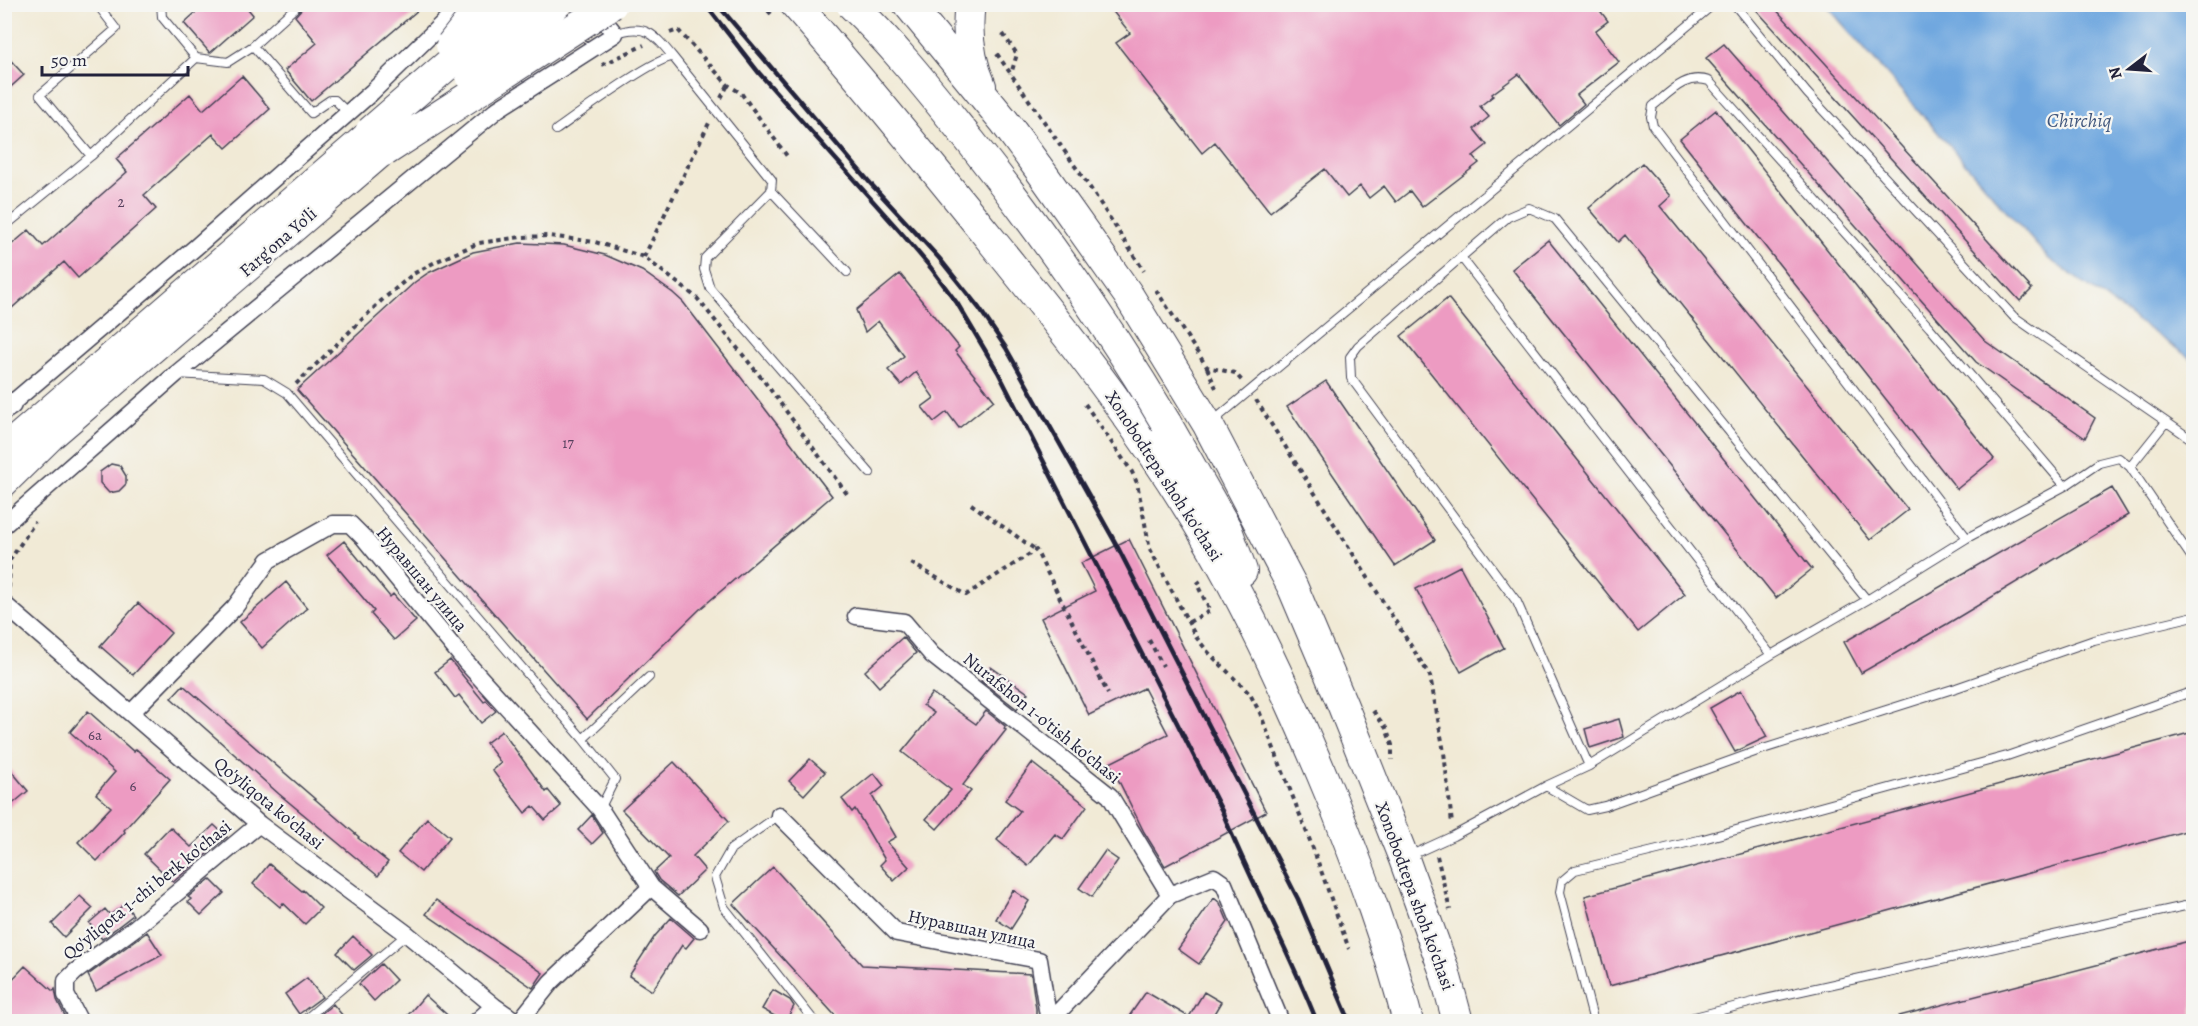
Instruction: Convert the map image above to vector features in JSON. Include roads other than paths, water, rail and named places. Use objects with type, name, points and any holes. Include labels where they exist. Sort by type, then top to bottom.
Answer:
[{"type":"highway","points":[[377,142],[483,4]]},
{"type":"highway","name":"Farg'ona Yo'li","points":[[377,142],[518,4]]},
{"type":"highway","name":"Farg'ona Yo'li","points":[[377,142],[556,4]]},
{"type":"highway","points":[[377,142],[612,4]]},
{"type":"highway","points":[[851,4],[876,29],[941,105],[1010,192],[1107,327],[1167,423],[1227,530],[1296,714]]},
{"type":"highway","name":"Xonobodtepa shoh ko'chasi","points":[[908,4],[1004,121],[1126,293],[1208,426],[1293,588],[1348,716],[1404,859],[1444,970],[1458,1022]]},
{"type":"highway","points":[[970,4],[969,39],[976,74],[1004,121]]},
{"type":"highway","name":"Xonobodtepa shoh ko'chasi","points":[[785,11],[874,94],[1074,343],[1117,400],[1213,548],[1296,714],[1375,913],[1408,1022]]},
{"type":"main road","name":"Farg'ona Yo'li","points":[[4,448],[377,142]]},
{"type":"main road","name":"Farg'ona Yo'li","points":[[4,484],[54,435],[377,142]]},
{"type":"street","points":[[6,408],[196,247],[348,113],[446,20],[455,4]]},
{"type":"street","points":[[4,525],[176,374],[498,109],[615,34],[591,4]]},
{"type":"street","points":[[430,36],[469,34],[482,39],[492,47],[500,59],[504,73],[503,95],[498,109]]},
{"type":"street","name":"Нуравшан улица","points":[[132,712],[235,607],[269,561],[333,524],[350,524],[465,661],[600,809],[651,887],[700,929]]},
{"type":"street","name":"Qo'yliqota ko'chasi","points":[[4,604],[132,712],[259,824],[407,934],[494,1006],[518,1022]]},
{"type":"street","name":"Nurafshon 1-o'tish ko'chasi","points":[[856,616],[904,622],[932,655],[1110,796],[1170,896]]},
{"type":"street","name":"Нуравшан улица","points":[[779,815],[897,933],[1039,960],[1049,1022]]},
{"type":"street","name":"Qo'yliqota 1-chi berk ko'chasi","points":[[80,1022],[66,995],[66,981],[136,927],[259,824]]},
{"type":"street","points":[[1049,1022],[1170,896],[1214,878],[1224,884],[1281,1022]]},
{"type":"street","points":[[518,1022],[551,982],[651,887]]},
{"type":"street","points":[[476,1022],[494,1006]]},
{"type":"lane","points":[[91,156],[40,95],[116,29],[97,4]]},
{"type":"lane","points":[[161,4],[162,17],[196,58],[228,62],[253,46],[299,4]]},
{"type":"lane","points":[[1208,426],[1714,4]]},
{"type":"lane","points":[[1734,4],[1807,93],[2013,316],[2193,441]]},
{"type":"lane","points":[[615,34],[631,28],[644,30],[658,39],[772,180],[771,191],[705,258],[704,269],[710,288],[870,473]]},
{"type":"lane","points":[[253,46],[311,113],[330,100],[336,100],[348,113]]},
{"type":"lane","points":[[556,130],[638,73],[667,57],[674,57]]},
{"type":"lane","points":[[4,227],[91,156],[196,58]]},
{"type":"lane","points":[[1967,538],[1653,126],[1651,117],[1653,106],[1686,80],[1698,77],[1709,81],[1930,328],[2065,486]]},
{"type":"lane","points":[[771,191],[847,272]]},
{"type":"lane","points":[[1589,766],[1517,603],[1351,378],[1350,357],[1358,346],[1508,217],[1529,208],[1555,219],[1867,600]]},
{"type":"lane","points":[[1461,257],[1771,655]]},
{"type":"lane","points":[[176,374],[264,379],[287,393],[615,779],[600,809]]},
{"type":"lane","points":[[2130,467],[2166,422]]},
{"type":"lane","points":[[1404,859],[1589,766],[1967,538],[2065,486],[2099,463],[2119,458],[2130,467],[2193,561]]},
{"type":"lane","points":[[1546,786],[1587,810],[1605,806],[1763,749],[1956,688],[2094,640],[2193,616]]},
{"type":"lane","points":[[583,739],[649,677]]},
{"type":"lane","points":[[1594,1022],[1560,892],[1562,881],[1575,870],[1737,830],[2007,756],[2193,691]]},
{"type":"lane","points":[[779,815],[731,849],[715,877],[724,907],[814,1022]]},
{"type":"lane","points":[[1675,1022],[2193,904]]},
{"type":"lane","points":[[302,1022],[407,934]]},
{"type":"water","name":"Chirchiq","points":[[1826,5],[2193,5],[2193,360],[2049,259]]},
{"type":"railway","points":[[705,4],[759,73],[904,236],[957,303],[998,372],[1222,811],[1317,1022]]},
{"type":"railway","points":[[717,4],[871,184],[939,258],[979,308],[1006,348],[1115,542],[1298,899],[1350,1022]]}]
